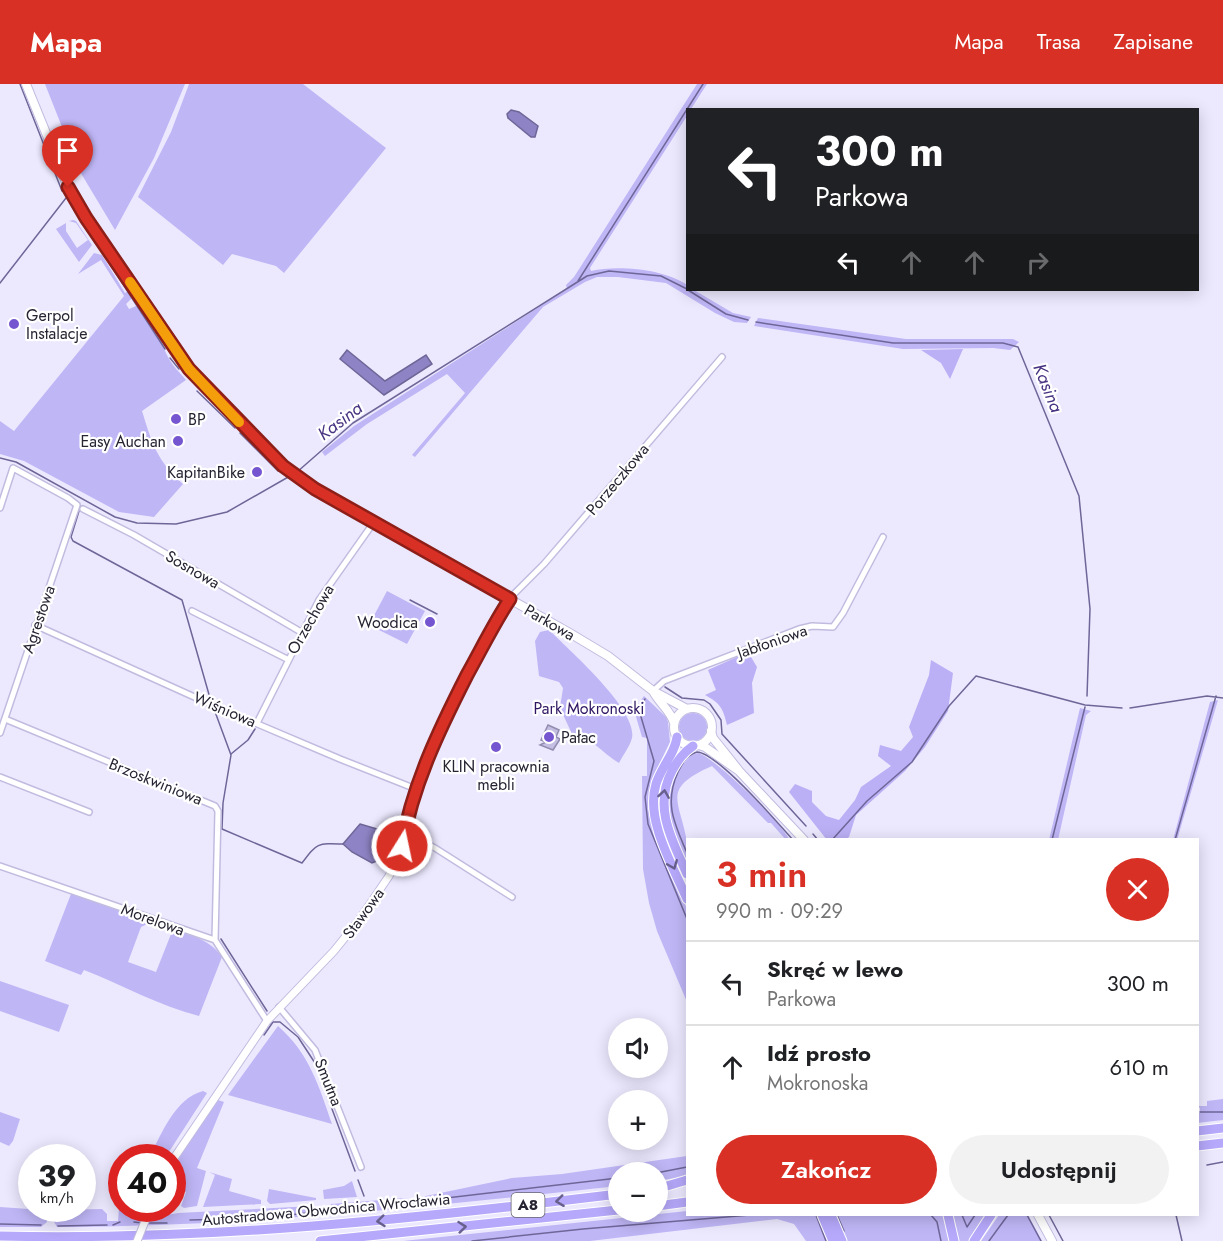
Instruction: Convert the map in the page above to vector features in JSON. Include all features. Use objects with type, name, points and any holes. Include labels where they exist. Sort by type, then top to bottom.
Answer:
[{"type":"highway","points":[[677,737],[675,746],[657,781],[653,806],[659,831],[686,897]]},
{"type":"highway","points":[[686,872],[667,825],[663,801],[666,783],[676,764],[684,752],[696,746]]},
{"type":"highway","points":[[1199,1131],[1223,1128]]},
{"type":"highway","points":[[1199,1146],[1223,1143]]},
{"type":"highway","points":[[668,1186],[686,1180]]},
{"type":"highway","points":[[668,1189],[686,1187]]},
{"type":"highway","name":"Autostradowa Obwodnica Wrocławia","points":[[0,1236],[96,1237],[265,1231],[363,1223],[608,1195]]},
{"type":"highway","points":[[668,1205],[686,1202]]},
{"type":"highway","name":"Autostradowa Obwodnica Wrocławia","points":[[320,1241],[608,1211]]},
{"type":"highway","points":[[822,1216],[833,1241]]},
{"type":"highway","points":[[831,1216],[842,1241]]},
{"type":"highway","points":[[948,1216],[954,1241]]},
{"type":"highway","points":[[974,1241],[990,1216]]},
{"type":"main road","name":"Parkowa","points":[[26,84],[68,187],[106,248],[194,375],[290,473],[608,656],[653,691],[687,709]]},
{"type":"main road","name":"Parkowa","points":[[653,691],[672,716],[674,723]]},
{"type":"main road","points":[[740,772],[705,747],[687,745],[677,737],[674,723],[678,715],[687,709],[702,711],[710,722],[713,738],[740,772],[802,838]]},
{"type":"main road","points":[[696,746],[705,742],[711,731]]},
{"type":"main road","points":[[1039,1216],[1052,1241]]},
{"type":"street","name":"Porzeczkowa","points":[[510,599],[722,357]]},
{"type":"street","name":"Agrestowa","points":[[0,508],[13,468],[77,505],[0,733]]},
{"type":"street","name":"Sosnowa","points":[[83,509],[134,535],[301,632]]},
{"type":"street","name":"Orzechowa","points":[[257,723],[301,632],[322,596],[374,522]]},
{"type":"street","name":"Jabłoniowa","points":[[653,691],[664,681],[800,629],[812,626],[833,627],[884,537]]},
{"type":"street","name":"Stawowa","points":[[184,1144],[267,1021],[322,964],[359,921],[394,868],[416,789],[458,694],[510,599]]},
{"type":"street","points":[[192,611],[287,659]]},
{"type":"street","name":"Wiśniowa","points":[[35,625],[201,700],[416,789]]},
{"type":"street","name":"Brzoskwiniowa","points":[[5,719],[215,806],[218,812],[215,940]]},
{"type":"street","points":[[0,777],[89,812]]},
{"type":"street","points":[[404,833],[435,848],[512,897]]},
{"type":"street","name":"Morelowa","points":[[0,866],[215,940]]},
{"type":"street","points":[[215,940],[267,1021]]},
{"type":"street","name":"Smutna","points":[[279,1007],[315,1050],[362,1167]]},
{"type":"street","points":[[137,1241],[145,1222]]},
{"type":"green space","points":[[45,84],[185,84],[154,158],[115,230],[79,170]]},
{"type":"green space","points":[[189,84],[303,84],[386,148],[284,273],[276,266],[232,254],[223,265],[138,197],[171,132]]},
{"type":"green space","points":[[697,84],[707,84],[692,108],[686,108],[686,118],[590,268],[591,271],[614,268],[666,275],[686,284],[686,291],[696,291],[733,313],[751,317],[747,323],[734,322],[715,313],[666,283],[618,277],[597,277],[543,307],[415,457],[412,455],[465,393],[447,374],[367,424],[325,456],[322,452],[354,426],[567,289],[566,285],[574,277]]},
{"type":"green space","points":[[69,221],[76,221],[92,245],[79,262],[56,229],[66,223],[66,231],[77,248],[88,240],[76,223]]},
{"type":"green space","points":[[94,253],[102,255],[125,293],[130,290],[132,298],[126,304],[129,309],[136,306],[148,314],[170,360],[186,380],[142,411],[156,451],[174,476],[183,484],[154,517],[119,512],[24,461],[0,454],[0,421],[14,431],[124,296],[101,260],[78,274]]},
{"type":"green space","points":[[758,318],[906,339],[1013,339],[1019,342],[1010,350],[993,348],[903,349],[754,326]]},
{"type":"green space","points":[[387,591],[425,611],[407,644],[369,625]]},
{"type":"green space","name":"Park Mokronoski","points":[[549,630],[600,681],[624,712],[631,726],[632,738],[619,763],[585,738],[572,734],[560,708],[563,688],[559,682],[539,676],[535,641],[540,632]]},
{"type":"green space","points":[[644,696],[666,717],[668,722],[670,742],[651,781],[648,809],[652,825],[686,907],[686,1000],[657,931],[649,903],[643,869],[642,776],[647,776],[647,738],[642,737],[634,710]]},
{"type":"green space","points":[[1218,700],[1178,838],[1174,838],[1210,702]]},
{"type":"green space","points":[[1080,708],[1091,711],[1086,715],[1058,838],[1049,838]]},
{"type":"green space","points":[[693,713],[703,717],[707,727],[703,737],[693,741],[683,737],[679,727],[683,717]]},
{"type":"green space","points":[[698,753],[719,767],[748,792],[788,838],[784,838],[771,823],[768,823],[712,766],[696,774],[679,789],[677,797],[686,838],[686,863],[668,818],[668,791],[681,762],[684,763],[691,755]]},
{"type":"green space","points":[[71,894],[140,918],[140,922],[147,924],[141,927],[128,962],[156,972],[173,929],[200,939],[218,951],[222,957],[199,1016],[155,1001],[84,970],[81,975],[45,961]]},
{"type":"green space","points":[[0,981],[69,1005],[59,1032],[0,1011]]},
{"type":"green space","points":[[278,1026],[298,1047],[312,1071],[332,1124],[228,1095]]},
{"type":"green space","points":[[203,1091],[207,1093],[174,1144],[156,1144],[170,1118],[184,1101]]},
{"type":"green space","points":[[1223,1099],[1223,1120],[1199,1123],[1199,1106],[1207,1106],[1207,1101]]},
{"type":"green space","points":[[218,1100],[224,1102],[197,1168],[206,1171],[197,1206],[186,1208],[186,1192],[186,1146]]},
{"type":"green space","points":[[0,1112],[20,1119],[13,1141],[9,1146],[0,1142]]},
{"type":"green space","points":[[686,1156],[686,1176],[668,1179],[668,1162],[645,1162]]},
{"type":"green space","points":[[608,1167],[608,1187],[478,1201],[338,1214],[198,1223],[57,1227],[54,1222],[96,1222],[96,1209],[102,1209],[107,1214],[108,1222],[186,1222],[186,1213],[313,1206],[317,1211],[330,1209],[331,1204],[406,1198],[407,1202],[421,1200],[426,1196],[512,1178]]},
{"type":"green space","points":[[209,1172],[232,1179],[229,1191],[261,1200],[261,1204],[203,1207],[215,1175]]},
{"type":"green space","points":[[352,1181],[357,1197],[324,1199],[323,1190],[344,1186]]},
{"type":"green space","points":[[269,1189],[316,1198],[316,1200],[270,1204],[267,1201]]},
{"type":"green space","points":[[0,1207],[18,1208],[18,1222],[47,1222],[41,1227],[0,1227]]},
{"type":"green space","points":[[686,1211],[686,1216],[817,1216],[828,1241],[806,1241],[794,1224],[777,1219],[590,1241],[403,1241],[608,1219],[608,1222],[668,1222],[668,1213]]},
{"type":"green space","points":[[835,1216],[944,1216],[950,1241],[846,1241]]},
{"type":"green space","points":[[952,1216],[985,1216],[970,1241],[957,1241]]},
{"type":"green space","points":[[998,1216],[1029,1216],[1042,1241],[981,1241]]},
{"type":"shaded area","points":[[511,110],[519,112],[538,126],[535,137],[531,137],[508,118],[507,114]]},
{"type":"shaded area","points":[[963,349],[950,379],[941,363],[921,350]]},
{"type":"shaded area","points":[[347,350],[385,381],[426,355],[432,364],[384,395],[340,359]]},
{"type":"shaded area","points":[[748,652],[757,667],[752,683],[754,713],[727,725],[720,707],[705,695],[716,690],[708,670]]},
{"type":"shaded area","points":[[931,660],[953,673],[948,711],[925,747],[905,771],[856,815],[849,837],[825,838],[789,792],[795,784],[812,791],[812,802],[826,816],[839,820],[855,800],[861,787],[891,766],[878,756],[880,745],[901,751],[913,737],[909,727],[929,675]]},
{"type":"shaded area","points":[[360,824],[394,834],[387,857],[372,863],[343,844]]},
{"type":"building","name":"Pałac","points":[[548,725],[559,730],[556,737],[560,739],[553,750],[540,745],[546,742],[541,740]]},
{"type":"waterway","points":[[20,84],[62,191]]},
{"type":"waterway","points":[[688,108],[703,84]]},
{"type":"waterway","points":[[578,281],[686,111]]},
{"type":"waterway","points":[[0,283],[66,198]]},
{"type":"waterway","points":[[81,221],[91,236]]},
{"type":"waterway","points":[[104,255],[165,349]]},
{"type":"waterway","name":"Kasina","points":[[297,472],[353,423],[587,276],[609,271],[661,276],[686,288]]},
{"type":"waterway","name":"Kasina","points":[[690,291],[726,314],[748,320]]},
{"type":"waterway","name":"Kasina","points":[[756,322],[893,343],[1003,343],[1018,347],[1079,496],[1090,609],[1087,696]]},
{"type":"waterway","points":[[170,358],[179,369]]},
{"type":"waterway","points":[[197,391],[235,428]]},
{"type":"waterway","points":[[240,433],[278,471]]},
{"type":"waterway","name":"Kasina","points":[[0,458],[16,462],[115,517],[137,523],[176,524],[227,512],[290,476]]},
{"type":"waterway","points":[[79,511],[71,537],[73,541],[182,600],[210,698]]},
{"type":"waterway","points":[[410,600],[437,614]]},
{"type":"waterway","points":[[834,838],[867,801],[912,762],[949,706],[976,676],[1085,705],[1122,708]]},
{"type":"waterway","points":[[665,687],[682,698],[704,700],[710,704],[721,720],[722,734],[806,826]]},
{"type":"waterway","points":[[1130,708],[1207,696],[1223,698]]},
{"type":"waterway","points":[[1176,838],[1216,696]]},
{"type":"waterway","points":[[645,699],[639,710],[654,761],[645,797],[648,824],[686,917]]},
{"type":"waterway","name":"Kasina","points":[[1052,838],[1085,707]]},
{"type":"waterway","points":[[214,709],[231,755],[223,803],[222,829],[302,863],[318,846],[343,844]]},
{"type":"waterway","points":[[231,754],[248,740],[255,729]]},
{"type":"waterway","points":[[686,850],[672,813],[672,794],[682,765],[688,757],[697,752],[719,764],[791,838]]},
{"type":"waterway","points":[[813,834],[816,838]]},
{"type":"waterway","points":[[221,939],[267,1011]]},
{"type":"waterway","points":[[264,1035],[273,1022],[280,1022],[298,1037],[315,1063],[355,1171]]},
{"type":"waterway","points":[[1200,1112],[1223,1112]]},
{"type":"waterway","points":[[1207,1165],[1223,1162]]},
{"type":"waterway","points":[[668,1171],[686,1167]]},
{"type":"waterway","points":[[404,1203],[608,1179]]},
{"type":"waterway","points":[[358,1180],[364,1196]]},
{"type":"waterway","points":[[366,1203],[368,1209]]},
{"type":"waterway","points":[[272,1217],[333,1210]]},
{"type":"waterway","points":[[472,1241],[738,1216]]},
{"type":"waterway","points":[[816,1216],[826,1241]]},
{"type":"waterway","points":[[837,1216],[844,1231]]},
{"type":"waterway","points":[[932,1216],[937,1222],[941,1241]]},
{"type":"waterway","points":[[962,1216],[967,1227],[974,1216]]},
{"type":"waterway","points":[[989,1241],[1007,1216]]},
{"type":"waterway","points":[[1028,1216],[1041,1241]]},
{"type":"waterway","points":[[1050,1216],[1063,1241]]},
{"type":"waterway","name":"Kasina","points":[[1176,1216],[1182,1241]]},
{"type":"waterway","points":[[190,1220],[266,1218]]},
{"type":"waterway","points":[[113,1225],[120,1222]]},
{"type":"waterway","points":[[134,1222],[142,1223]]},
{"type":"waterway","points":[[147,1223],[167,1223]]},
{"type":"waterway","points":[[0,1224],[41,1225]]},
{"type":"waterway","points":[[58,1226],[107,1225]]},
{"type":"slow traffic","points":[[130,282],[189,369],[239,422]]},
{"type":"place","name":"Gerpol Instalacje","points":[[14,324]]},
{"type":"place","name":"BP","points":[[176,419]]},
{"type":"place","name":"Easy Auchan","points":[[178,441]]},
{"type":"place","name":"KapitanBike","points":[[257,472]]},
{"type":"place","name":"Woodica","points":[[430,622]]},
{"type":"place","name":"Pałac","points":[[549,737]]},
{"type":"place","name":"KLIN pracownia mebli","points":[[496,747]]},
{"type":"route","points":[[68,187],[86,218],[189,369],[283,466],[315,489],[510,599],[458,694],[425,766],[410,806],[402,846]]}]
